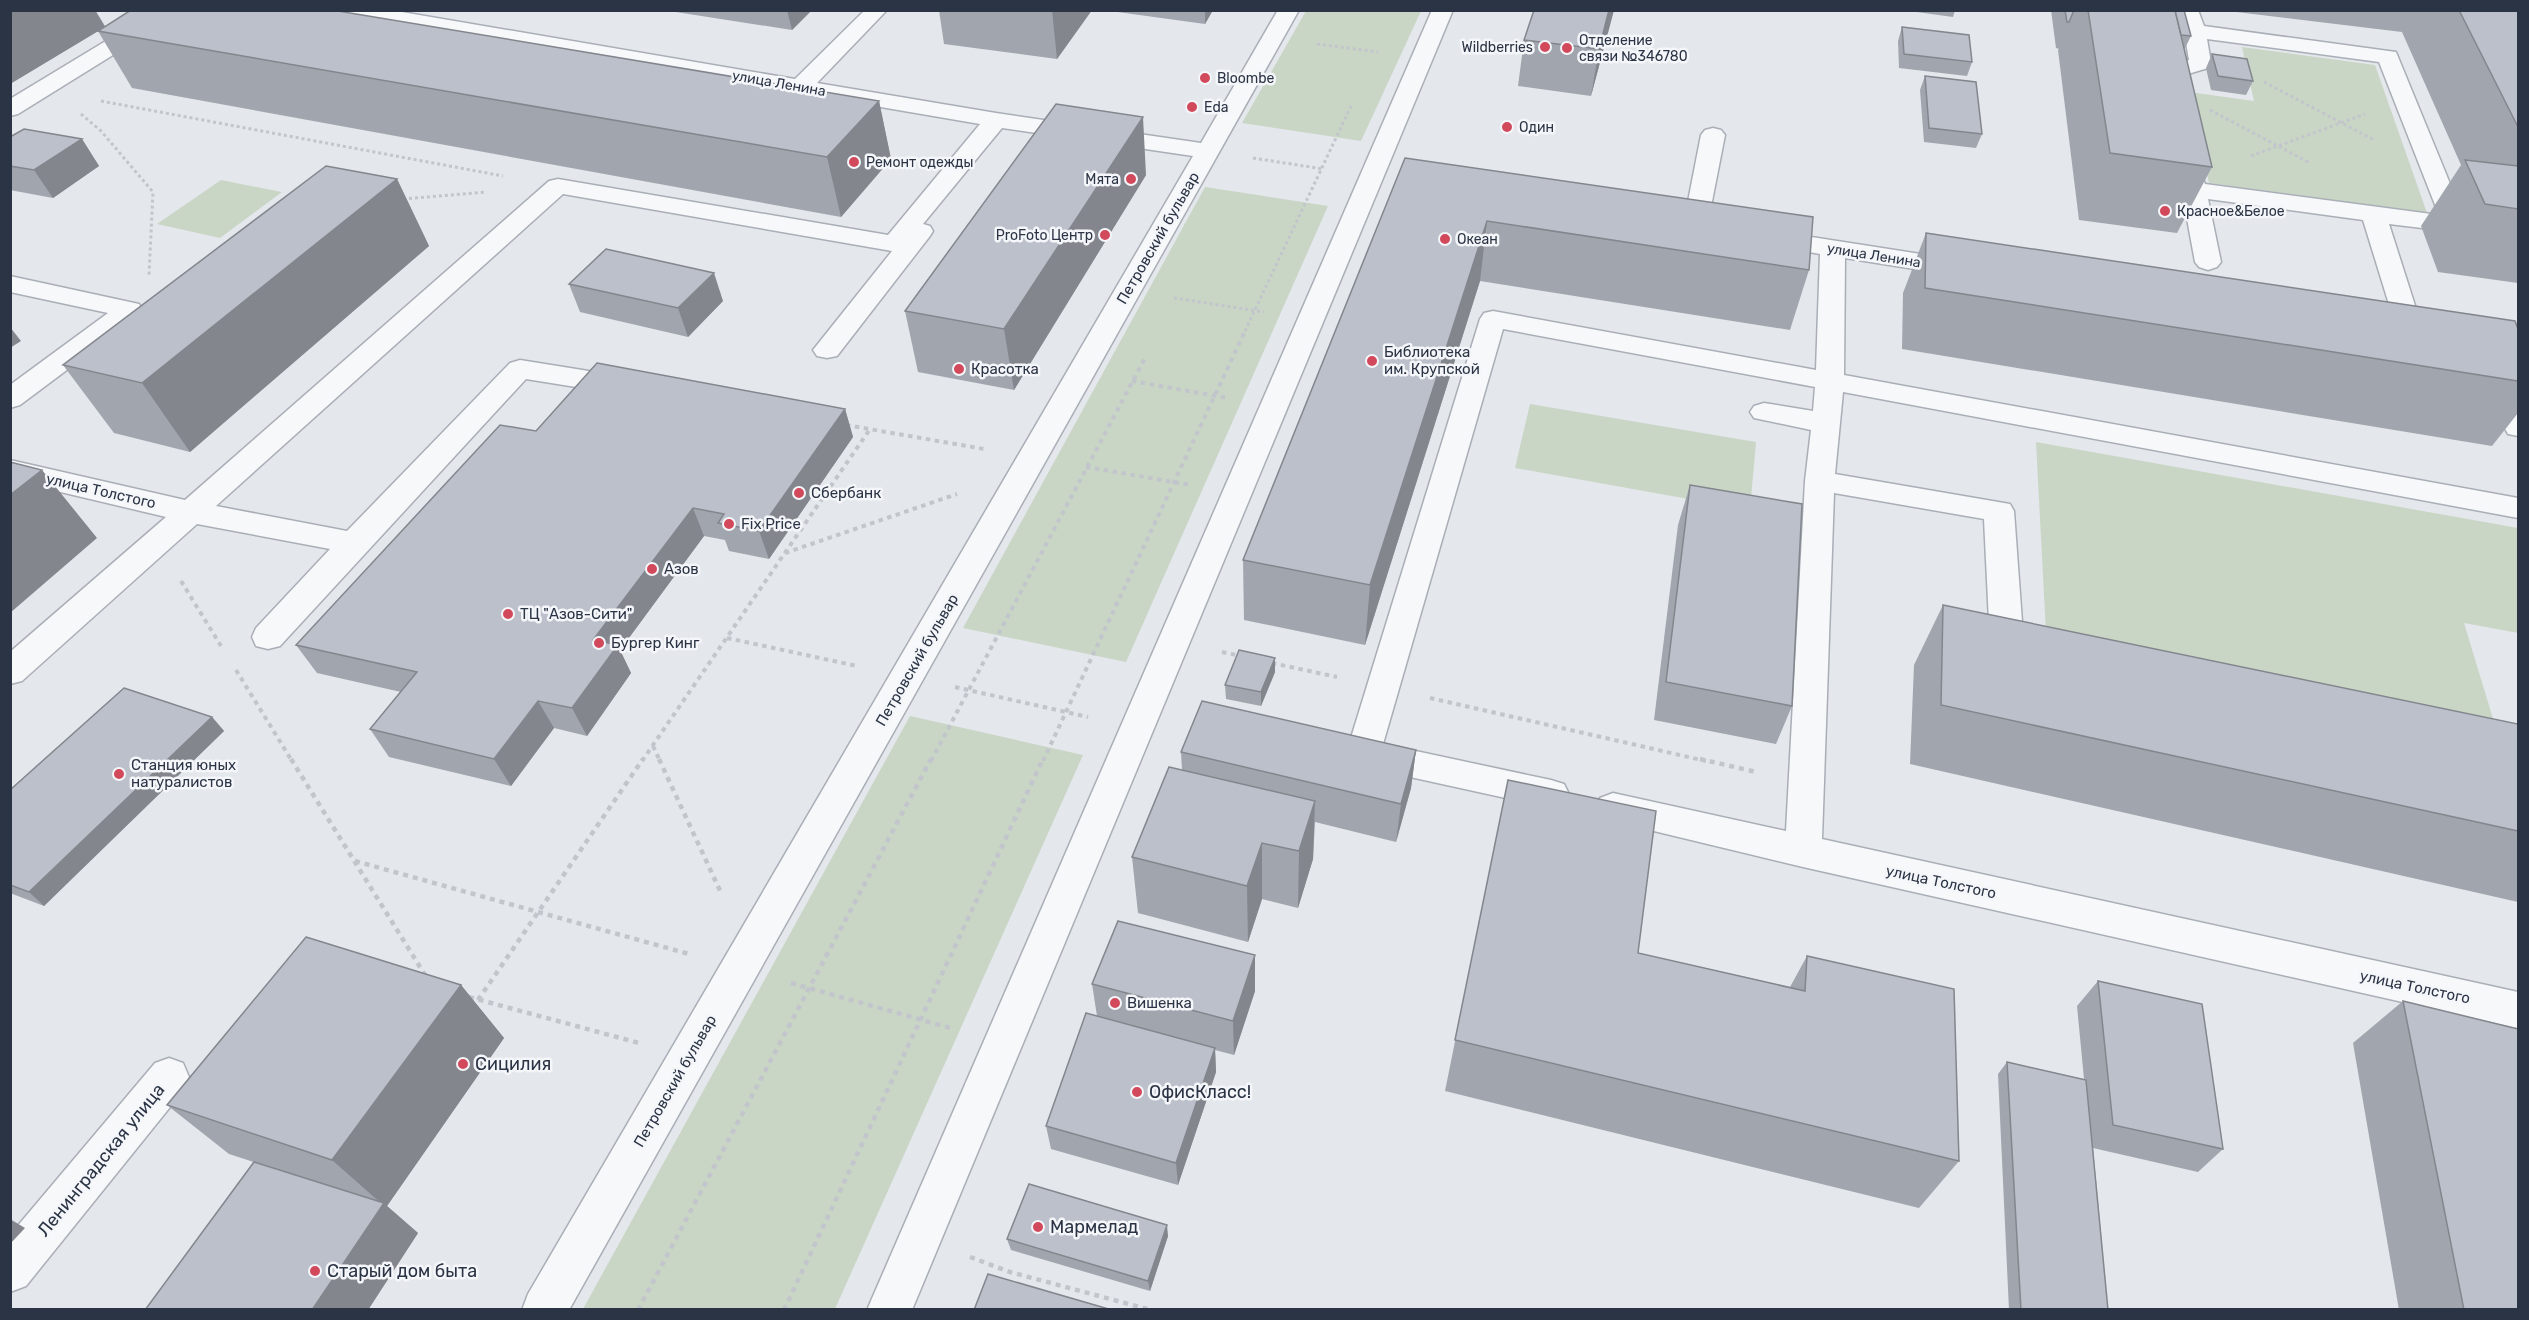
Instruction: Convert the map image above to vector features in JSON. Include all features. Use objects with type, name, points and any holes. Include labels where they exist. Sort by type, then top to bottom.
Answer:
[{"type":"street","points":[[10,108],[172,10]]},
{"type":"street","name":"улица Ленина","points":[[350,10],[801,87],[1208,151]]},
{"type":"street","points":[[801,87],[877,10]]},
{"type":"street","name":"Петровский бульвар","points":[[544,1310],[1289,10]]},
{"type":"street","points":[[889,1310],[1001,1042],[1310,320],[1382,177],[1422,58],[1443,10]]},
{"type":"street","points":[[2175,110],[2166,74],[2200,63],[2193,29],[2388,57],[2455,225],[2374,215],[2193,184]]},
{"type":"street","points":[[10,672],[558,186],[894,244],[1002,120]]},
{"type":"street","points":[[827,350],[1002,120]]},
{"type":"street","name":"улица Ленина","points":[[1713,135],[1707,229],[1987,273]]},
{"type":"street","points":[[2183,144],[2208,262]]},
{"type":"street","points":[[2374,215],[2412,340]]},
{"type":"street","points":[[1803,852],[1820,481],[1830,381],[1833,249]]},
{"type":"street","points":[[10,284],[130,310],[10,399]]},
{"type":"street","points":[[1383,688],[1493,319],[2518,508]]},
{"type":"street","points":[[2518,357],[2491,353],[2518,426]]},
{"type":"street","points":[[268,638],[354,543],[520,369],[649,390]]},
{"type":"street","points":[[1764,412],[1826,423]]},
{"type":"street","name":"улица Толстого","points":[[10,470],[191,512],[354,543]]},
{"type":"street","points":[[1820,481],[1999,511],[2008,664],[2031,669]]},
{"type":"street","name":"улица Толстого","points":[[1383,688],[1363,754],[2518,1010]]},
{"type":"street","name":"Ленинградская улица","points":[[10,1270],[169,1077]]},
{"type":"path","points":[[2193,29],[2341,123],[2433,171]]},
{"type":"path","points":[[1316,35],[1312,44],[1422,58]]},
{"type":"path","points":[[1372,62],[1382,42]]},
{"type":"path","points":[[2169,87],[2310,163]]},
{"type":"path","points":[[2193,184],[2278,146],[2405,99]]},
{"type":"path","points":[[93,100],[558,186]]},
{"type":"path","points":[[784,1310],[1353,103]]},
{"type":"path","points":[[75,109],[101,131],[153,192],[149,285]]},
{"type":"path","points":[[1246,166],[1256,149]]},
{"type":"path","points":[[1251,158],[1382,177]]},
{"type":"path","points":[[393,200],[558,186]]},
{"type":"path","points":[[1171,308],[1182,288]]},
{"type":"path","points":[[1129,290],[1310,320]]},
{"type":"path","points":[[638,1310],[1149,350]]},
{"type":"path","points":[[1082,372],[1273,406]]},
{"type":"path","points":[[835,423],[1236,493]]},
{"type":"path","points":[[477,1000],[870,429]]},
{"type":"path","points":[[785,554],[962,492]]},
{"type":"path","points":[[157,542],[225,651]]},
{"type":"path","points":[[1218,651],[1251,658]]},
{"type":"path","points":[[231,661],[426,978]]},
{"type":"path","points":[[1262,661],[1807,783]]},
{"type":"path","points":[[653,746],[723,897]]},
{"type":"path","points":[[354,861],[1001,1042]]},
{"type":"path","points":[[466,997],[648,1045]]},
{"type":"path","points":[[917,1243],[977,1259],[1010,1272],[1151,1310]]},
{"type":"green space","points":[[1306,11],[1421,11],[1361,141],[1242,123]]},
{"type":"green space","points":[[2242,47],[2375,65],[2427,213],[2209,183],[2189,92],[2254,101]]},
{"type":"green space","points":[[221,180],[282,192],[220,238],[157,224]]},
{"type":"green space","points":[[1205,187],[1328,206],[1126,662],[963,628]]},
{"type":"green space","points":[[1530,404],[1756,442],[1750,510],[1515,468]]},
{"type":"green space","points":[[2036,442],[2518,528],[2518,633],[2464,623],[2501,745],[2047,652]]},
{"type":"green space","points":[[910,716],[1083,755],[835,1309],[583,1309]]},
{"type":"building","points":[[131,10],[332,10],[879,101],[827,157],[98,31]]},
{"type":"building","points":[[1534,10],[1609,10],[1599,49],[1524,40]]},
{"type":"building","points":[[2065,10],[2074,10],[2069,22],[2067,22]]},
{"type":"building","points":[[2088,10],[2175,10],[2212,167],[2110,153]]},
{"type":"building","points":[[2175,10],[2184,10],[2191,36],[2181,35]]},
{"type":"building","points":[[2459,10],[2518,10],[2518,127]]},
{"type":"building","points":[[1902,27],[1969,35],[1972,62],[1904,54]]},
{"type":"building","points":[[2212,54],[2247,59],[2253,81],[2218,76]]},
{"type":"building","points":[[1925,76],[1976,82],[1982,134],[1929,128]]},
{"type":"building","points":[[1056,104],[1143,117],[1004,329],[905,311]]},
{"type":"building","points":[[24,129],[82,139],[34,170],[10,166],[10,137]]},
{"type":"building","points":[[1405,158],[1813,217],[1809,270],[1487,221],[1370,585],[1243,560]]},
{"type":"building","points":[[2465,160],[2518,166],[2518,209],[2485,204]]},
{"type":"building","points":[[326,166],[397,179],[142,383],[63,365]]},
{"type":"building","points":[[1926,233],[2515,321],[2518,329],[2518,381],[1925,288]]},
{"type":"building","points":[[606,249],[714,273],[678,308],[569,284]]},
{"type":"building","name":"ТЦ \"Азов-Сити\"","points":[[597,363],[845,409],[759,531],[718,523],[724,514],[693,508],[593,640],[618,645],[572,708],[538,701],[494,759],[370,729],[417,672],[296,645],[500,425],[536,431]]},
{"type":"building","points":[[10,462],[42,470],[10,495]]},
{"type":"building","points":[[1690,485],[1802,504],[1792,706],[1666,682]]},
{"type":"building","points":[[1943,605],[2518,724],[2518,831],[1941,705]]},
{"type":"building","points":[[1239,650],[1275,658],[1261,692],[1225,685]]},
{"type":"building","name":"Станция юных натуралистов","points":[[124,688],[212,717],[29,892],[10,885],[10,790]]},
{"type":"building","points":[[1202,701],[1416,750],[1401,804],[1181,752]]},
{"type":"building","points":[[1169,767],[1315,801],[1299,851],[1262,843],[1247,886],[1132,857]]},
{"type":"building","points":[[1508,780],[1656,811],[1638,953],[1805,991],[1807,956],[1954,989],[1959,1161],[1455,1040]]},
{"type":"building","points":[[1118,921],[1255,955],[1233,1021],[1092,984]]},
{"type":"building","points":[[306,937],[461,985],[332,1160],[167,1105]]},
{"type":"building","points":[[2098,981],[2202,1004],[2223,1149],[2113,1125]]},
{"type":"building","points":[[2403,1001],[2518,1029],[2518,1310],[2464,1310]]},
{"type":"building","points":[[1086,1013],[1215,1048],[1176,1163],[1046,1126]]},
{"type":"building","points":[[2007,1062],[2086,1080],[2108,1310],[2021,1310]]},
{"type":"building","points":[[254,1162],[384,1203],[312,1310],[145,1310]]},
{"type":"building","points":[[1029,1184],[1167,1225],[1148,1281],[1007,1239]]},
{"type":"building","points":[[988,1274],[1112,1310],[974,1310]]},
{"type":"place","name":"Wildberries","points":[[1545,47]]},
{"type":"place","name":"Отделение связи №346780","points":[[1567,48]]},
{"type":"place","name":"Bloombe","points":[[1205,78]]},
{"type":"place","name":"Eda","points":[[1192,107]]},
{"type":"place","name":"Один","points":[[1507,127]]},
{"type":"place","name":"Ремонт одежды","points":[[854,162]]},
{"type":"place","name":"Мята","points":[[1131,179]]},
{"type":"place","name":"Красное&Белое","points":[[2165,211]]},
{"type":"place","name":"ProFoto Центр","points":[[1105,235]]},
{"type":"place","name":"Океан","points":[[1445,239]]},
{"type":"place","name":"Библиотека им. Крупской","points":[[1372,361]]},
{"type":"place","name":"Красотка","points":[[959,369]]},
{"type":"place","name":"Сбербанк","points":[[799,493]]},
{"type":"place","name":"Fix Price","points":[[729,524]]},
{"type":"place","name":"Азов","points":[[652,569]]},
{"type":"place","name":"ТЦ \"Азов-Сити\"","points":[[508,614]]},
{"type":"place","name":"Бургер Кинг","points":[[599,643]]},
{"type":"place","name":"Станция юных натуралистов","points":[[119,774]]},
{"type":"place","name":"Вишенка","points":[[1115,1003]]},
{"type":"place","name":"Сицилия","points":[[463,1064]]},
{"type":"place","name":"ОфисКласс!","points":[[1137,1092]]},
{"type":"place","name":"Мармелад","points":[[1038,1227]]},
{"type":"place","name":"Старый дом быта","points":[[315,1271]]}]
